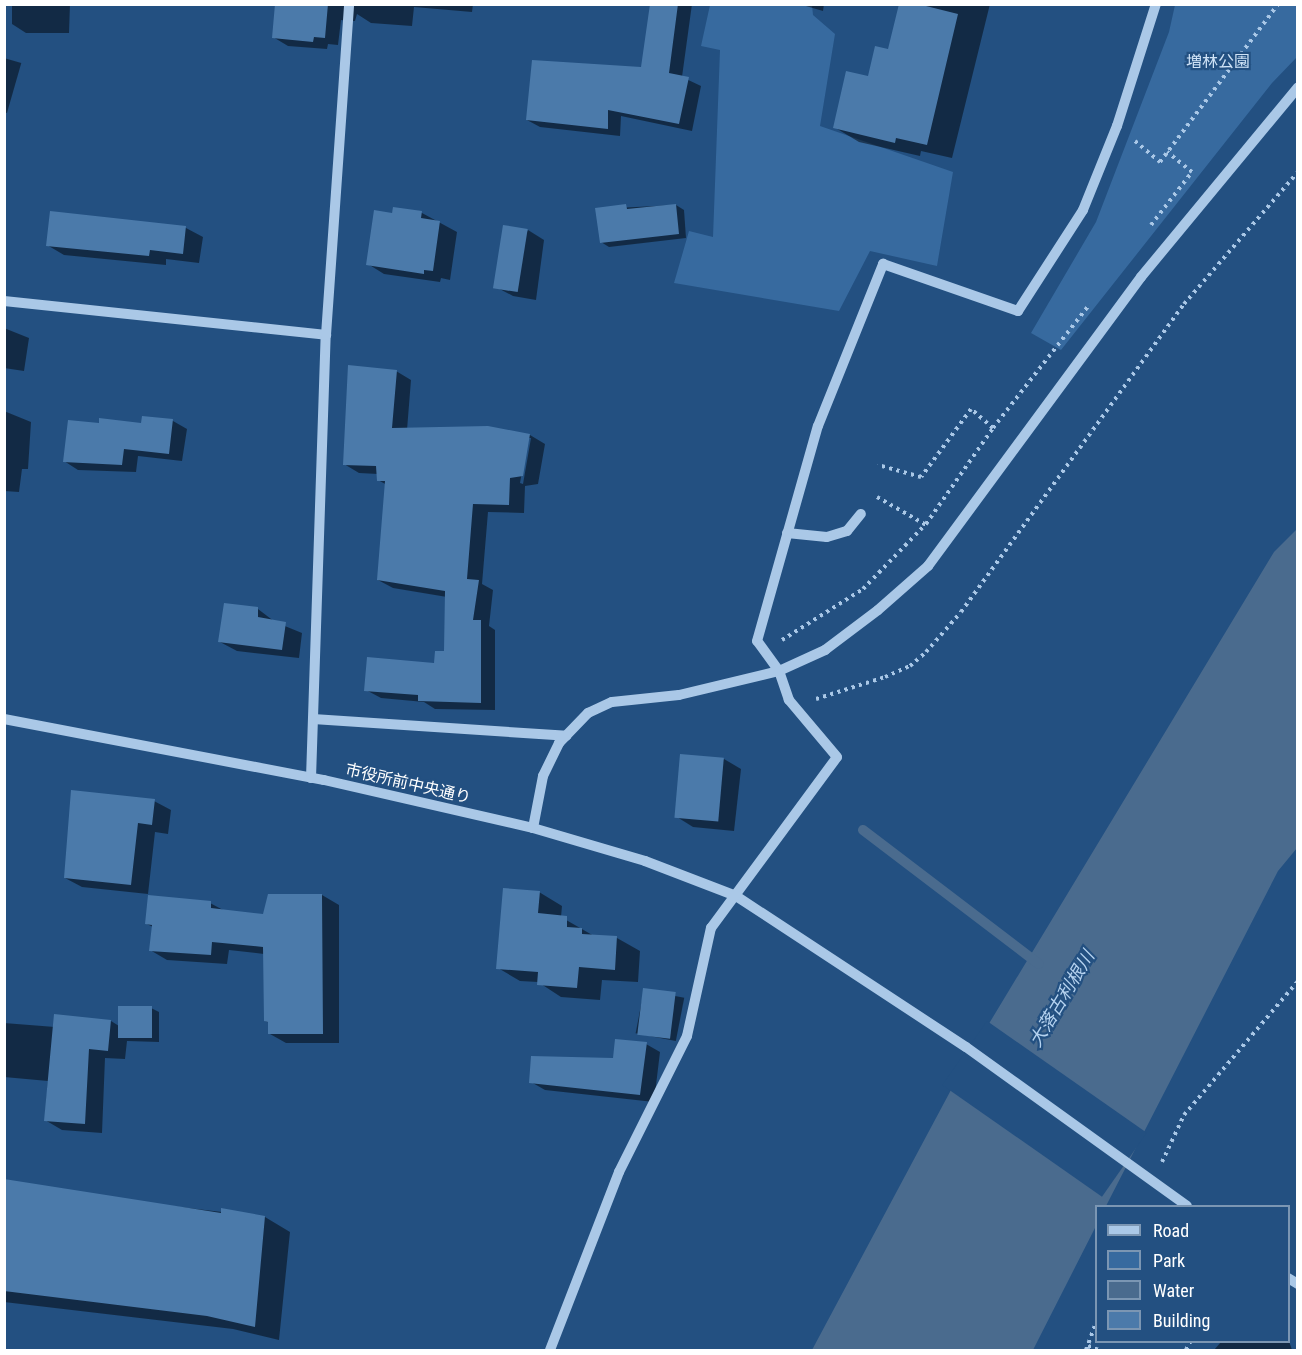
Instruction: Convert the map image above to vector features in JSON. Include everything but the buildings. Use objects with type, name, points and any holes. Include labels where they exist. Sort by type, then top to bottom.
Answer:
[{"type":"street","points":[[311,778],[326,335],[349,4]]},
{"type":"street","points":[[550,1350],[619,1173],[687,1036],[711,928],[837,758],[789,700],[779,671],[757,641],[818,426],[883,264],[1018,311],[1083,210],[1117,126],[1156,4]]},
{"type":"street","points":[[533,828],[543,776],[566,736],[588,713],[612,702],[679,695],[779,671],[825,650],[879,610],[928,566],[1141,277],[1298,87]]},
{"type":"street","points":[[4,301],[326,335]]},
{"type":"street","points":[[787,533],[827,537],[847,531],[861,514]]},
{"type":"street","name":"市役所前中央通り","points":[[4,719],[311,778],[533,828],[645,861],[736,896],[966,1047],[1184,1205]]},
{"type":"street","points":[[313,719],[566,736]]},
{"type":"path","points":[[1117,126],[1160,162],[1278,4]]},
{"type":"path","points":[[1148,229],[1192,172],[1167,152]]},
{"type":"path","points":[[789,700],[816,699],[885,677],[910,666],[926,652],[961,612],[1184,304],[1298,172]]},
{"type":"path","points":[[764,651],[863,589],[926,524],[993,428],[1096,295]]},
{"type":"path","points":[[878,465],[921,477],[971,409],[993,428]]},
{"type":"path","points":[[869,492],[926,524],[947,540]]},
{"type":"path","points":[[1161,1166],[1184,1115],[1298,981]]},
{"type":"path","points":[[1095,1326],[1087,1348],[1099,1350]]},
{"type":"green space","points":[[710,5],[812,5],[813,15],[835,34],[820,126],[953,172],[937,266],[870,251],[839,311],[674,283],[689,231],[713,237],[720,50],[701,46]]},
{"type":"green space","name":"増林公園","points":[[1175,5],[1297,5],[1297,57],[1272,83],[1061,350],[1031,333],[1096,222],[1169,32]]},
{"type":"water","name":"大落古利根川","points":[[1297,529],[1297,848],[1278,871],[1107,1205],[1095,1205],[1095,1228],[1033,1350],[812,1350],[967,1060],[1274,552]]},
{"type":"pier","points":[[987,1021],[1147,1133],[1102,1197],[942,1085]]},
{"type":"waterway","points":[[863,830],[1039,964]]}]
